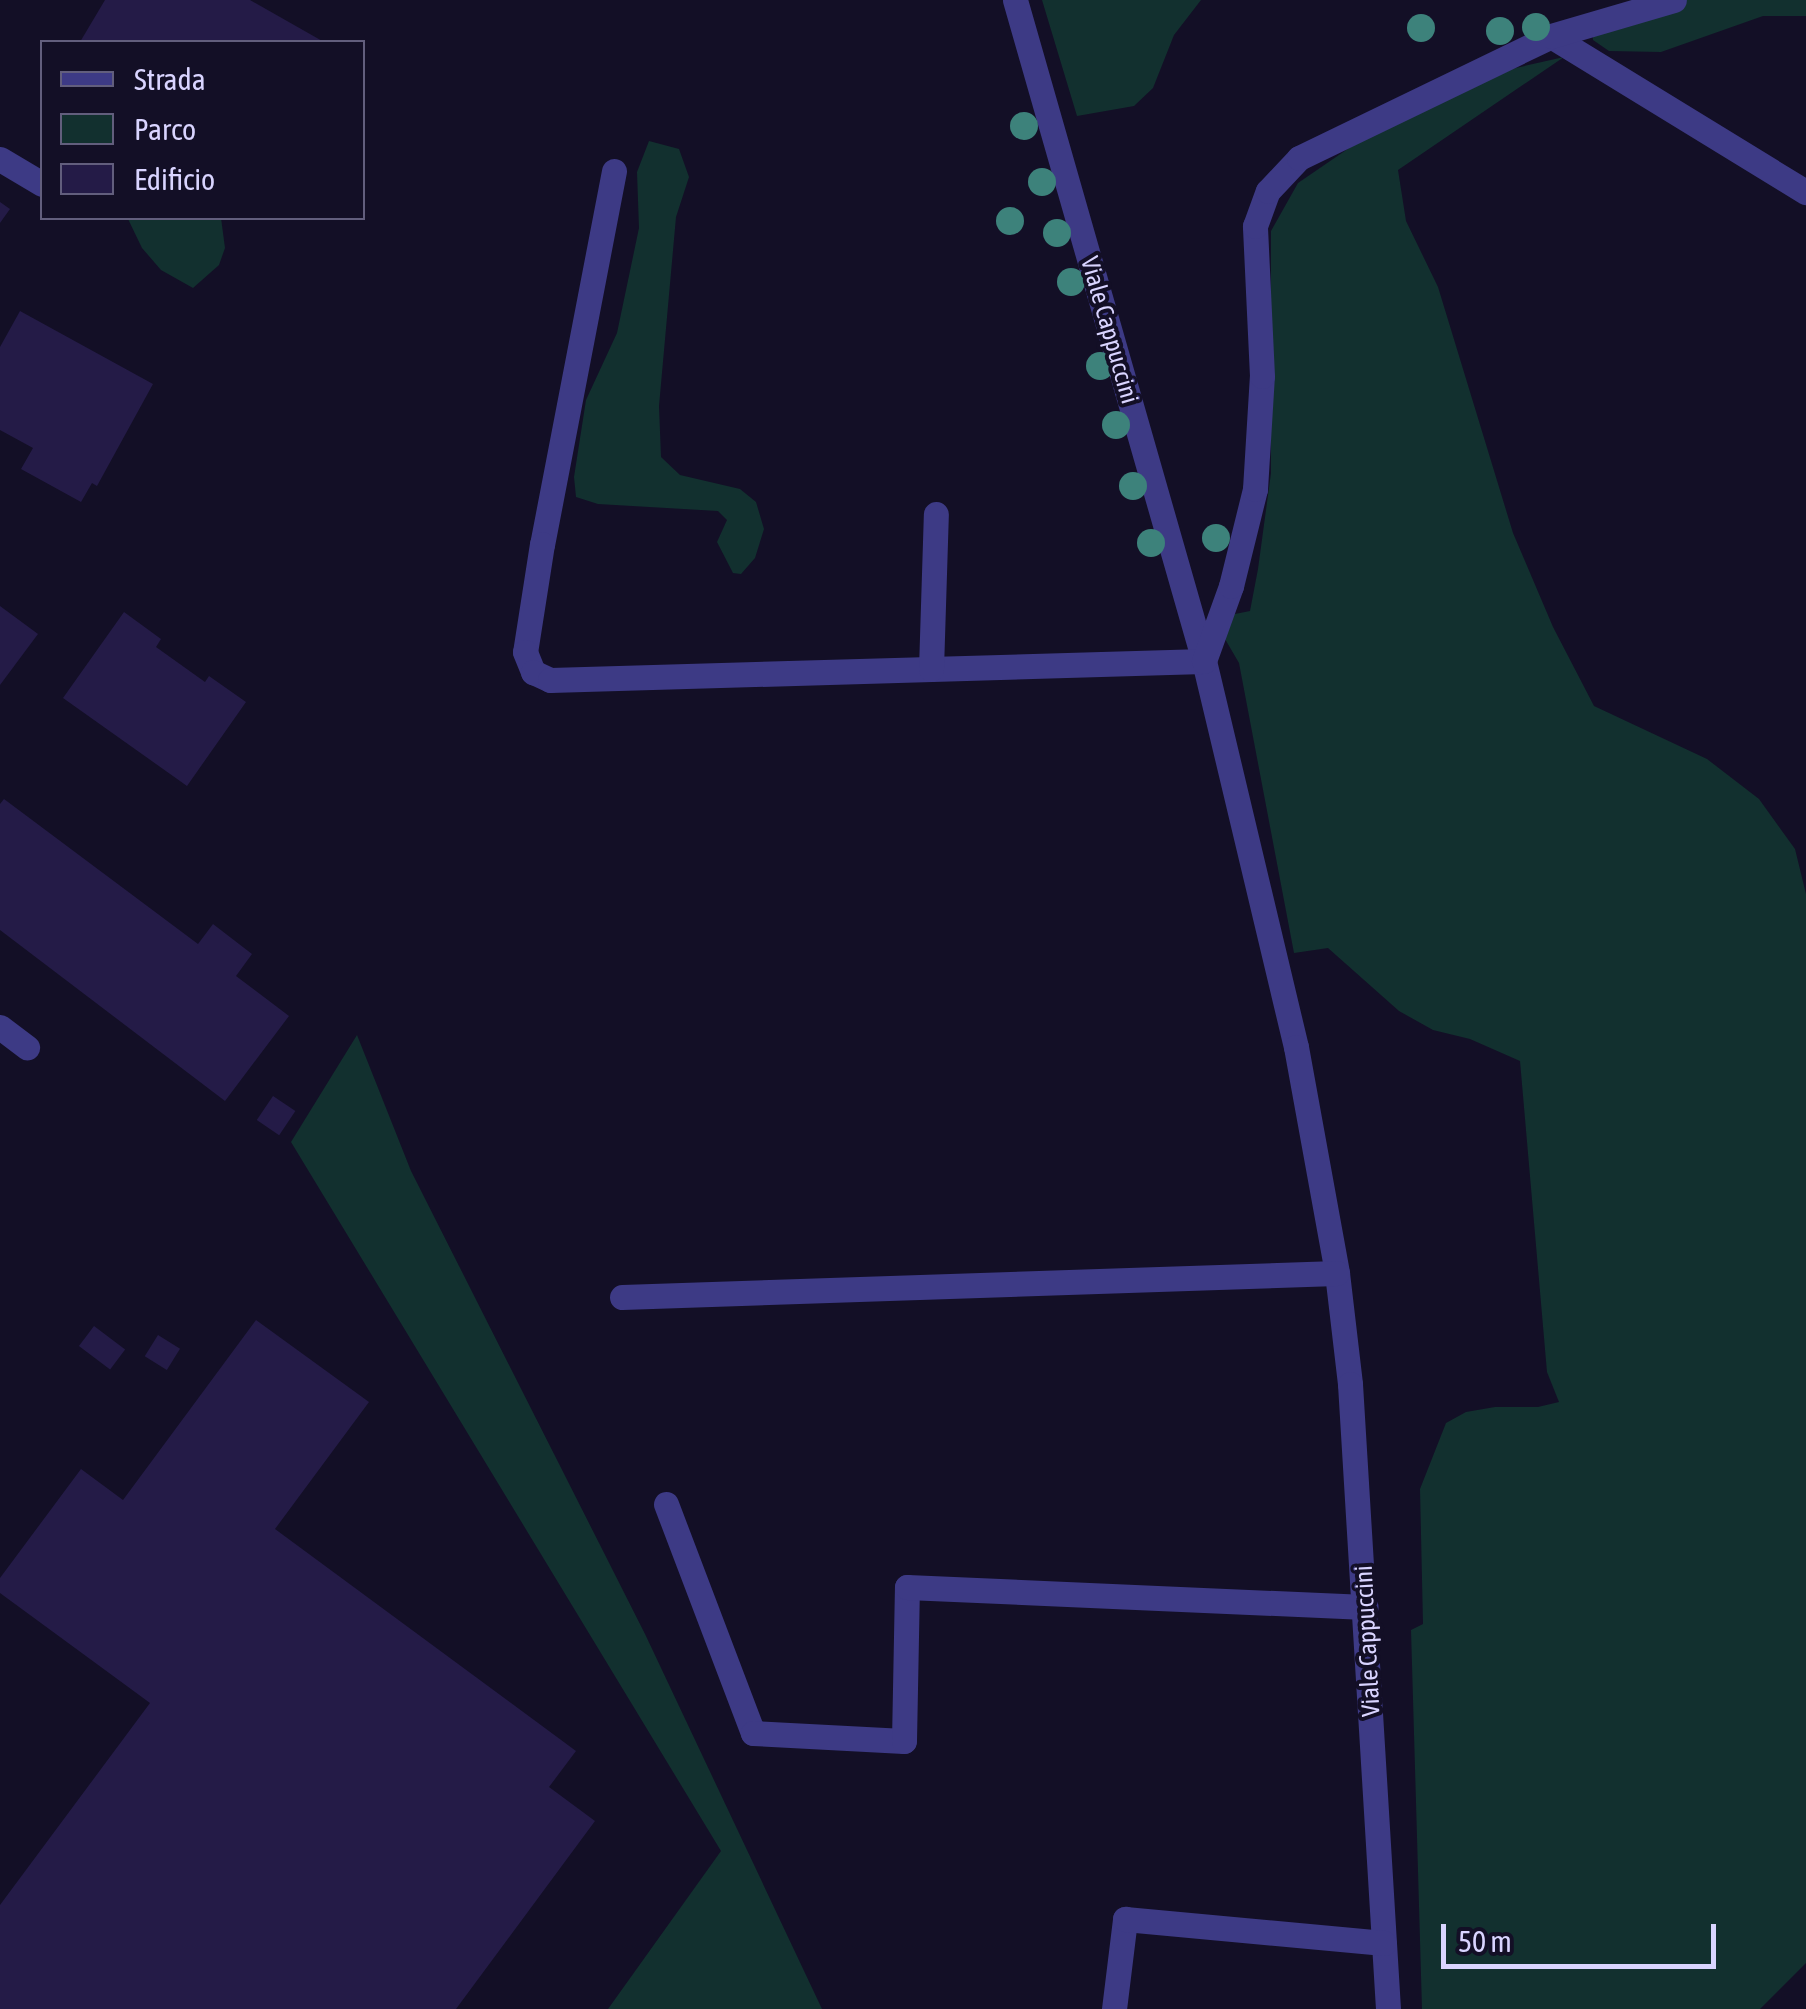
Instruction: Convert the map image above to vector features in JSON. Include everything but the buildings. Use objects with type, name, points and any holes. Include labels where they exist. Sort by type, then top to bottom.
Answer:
[{"type":"street","name":"Viale Cappuccini","points":[[1015,0],[1204,661],[1296,1047],[1337,1273],[1350,1384],[1388,2009]]},
{"type":"street","points":[[614,171],[525,652],[534,672],[550,680],[1204,661],[1231,586],[1255,489],[1262,376],[1255,226],[1268,191],[1299,158],[1551,36],[1674,0]]},
{"type":"street","points":[[1551,36],[1806,192]]},
{"type":"street","points":[[0,159],[40,183]]},
{"type":"street","points":[[931,669],[936,514]]},
{"type":"street","points":[[0,1027],[27,1047]]},
{"type":"street","points":[[622,1297],[1337,1273]]},
{"type":"street","points":[[666,1504],[753,1733],[904,1741],[907,1587],[1366,1607]]},
{"type":"street","points":[[1114,2009],[1125,1919],[1384,1943]]},
{"type":"green space","points":[[1042,0],[1201,0],[1174,35],[1153,88],[1134,106],[1077,116]]},
{"type":"green space","points":[[1646,0],[1806,0],[1806,16],[1763,16],[1661,52],[1609,51],[1593,40],[1592,28]]},
{"type":"green space","points":[[1564,57],[1398,170],[1406,221],[1438,287],[1513,533],[1553,627],[1594,706],[1707,759],[1759,799],[1795,849],[1806,894],[1806,1963],[1760,2009],[1422,2009],[1411,1630],[1423,1624],[1420,1489],[1446,1423],[1466,1412],[1559,1402],[1547,1372],[1520,1061],[1470,1039],[1433,1030],[1399,1011],[1328,948],[1294,953],[1239,663],[1225,639],[1225,616],[1250,611],[1258,569],[1271,473],[1271,231],[1298,183],[1355,144],[1498,72]]},
{"type":"green space","points":[[649,141],[679,149],[689,177],[676,217],[659,406],[661,457],[680,475],[740,489],[756,502],[764,529],[755,558],[741,574],[733,573],[717,542],[727,520],[718,511],[598,504],[576,497],[574,477],[586,400],[617,333],[639,228],[637,172]]},
{"type":"green space","points":[[128,220],[221,220],[225,248],[219,265],[193,288],[161,270],[142,248]]},
{"type":"green space","points":[[357,1035],[411,1171],[645,1634],[822,2009],[608,2009],[721,1851],[291,1142]]}]
